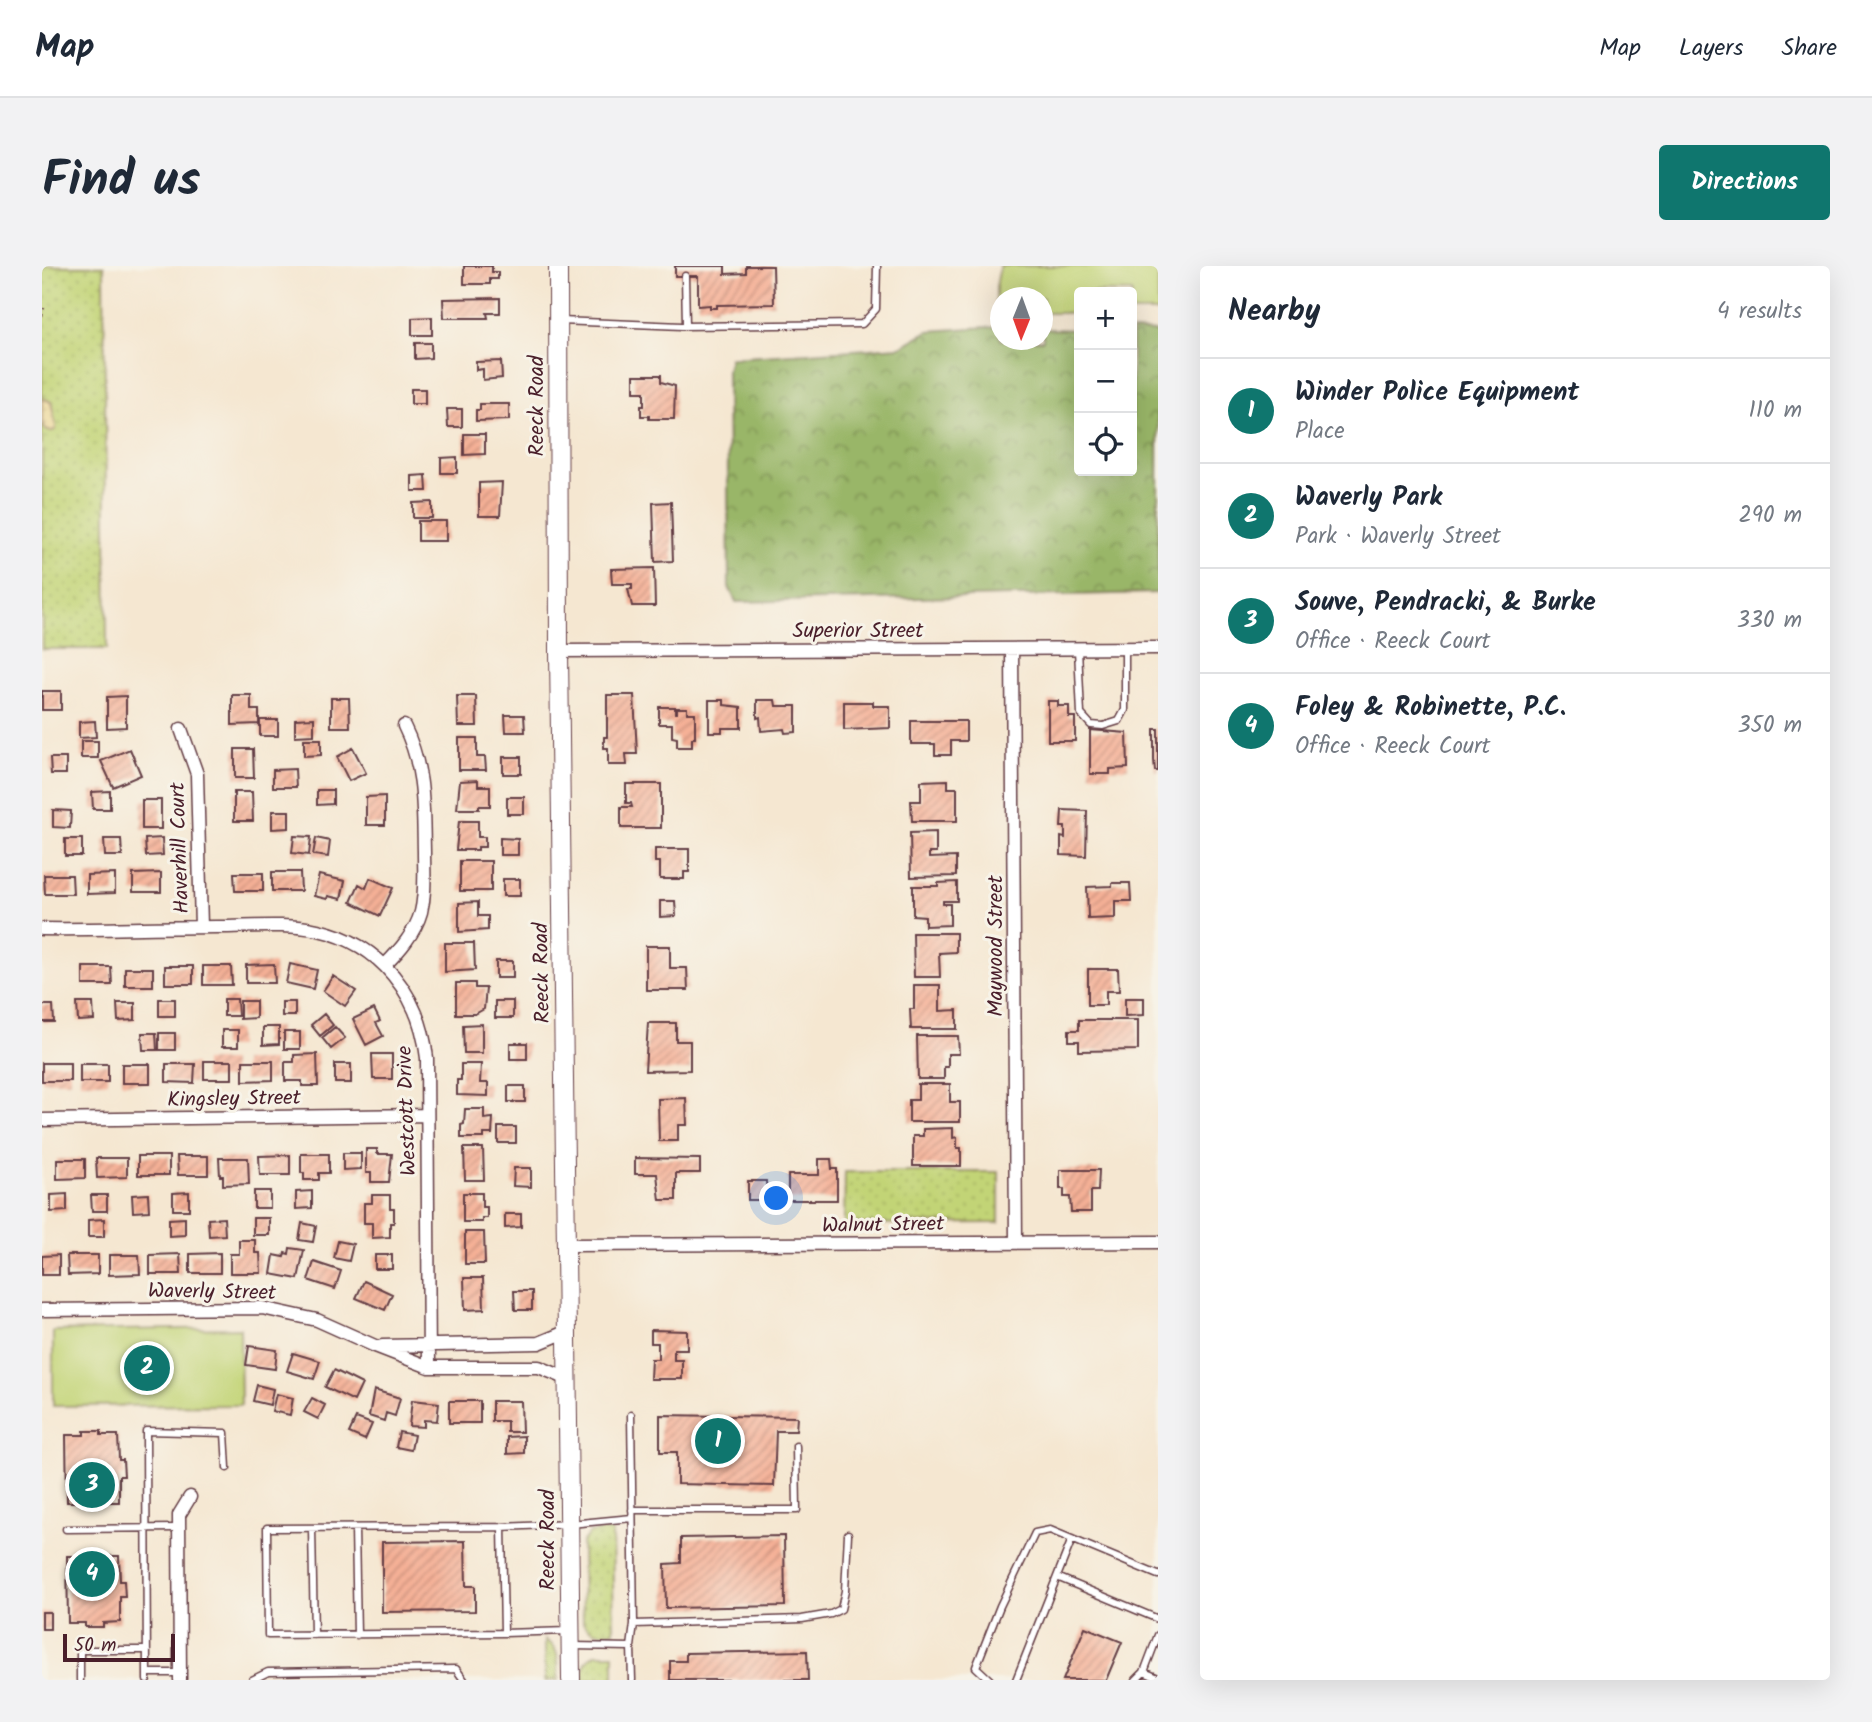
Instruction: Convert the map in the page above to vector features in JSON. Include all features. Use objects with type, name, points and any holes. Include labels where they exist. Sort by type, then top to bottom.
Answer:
[{"type":"street","name":"Reeck Road","points":[[558,266],[559,651],[571,1680]]},
{"type":"street","name":"Superior Street","points":[[559,651],[1158,648]]},
{"type":"street","name":"Maywood Street","points":[[1012,649],[1016,1242]]},
{"type":"street","points":[[385,965],[413,931],[421,913],[424,894],[423,785],[413,744],[404,726]]},
{"type":"street","name":"Haverhill Court","points":[[181,729],[197,774],[201,927]]},
{"type":"street","name":"Westcott Drive","points":[[42,929],[299,927],[342,937],[369,950],[385,965],[408,995],[422,1028],[427,1058],[429,1367]]},
{"type":"street","name":"Kingsley Street","points":[[42,1120],[427,1115]]},
{"type":"street","name":"Walnut Street","points":[[567,1245],[1158,1242]]},
{"type":"street","name":"Waverly Street","points":[[42,1310],[262,1308],[317,1320],[429,1367],[539,1367],[568,1379]]},
{"type":"street","name":"Waverly Street","points":[[375,1346],[539,1343],[568,1331]]},
{"type":"street","points":[[180,1676],[179,1515],[190,1497]]},
{"type":"lane","points":[[558,321],[686,325],[862,324],[876,309],[877,266]]},
{"type":"lane","points":[[685,276],[686,325]]},
{"type":"lane","points":[[1078,649],[1081,714],[1091,725],[1103,726],[1119,722],[1125,710],[1125,649]]},
{"type":"lane","points":[[631,1415],[634,1625],[631,1647],[632,1680]]},
{"type":"lane","points":[[180,1676],[147,1676],[146,1431],[225,1433],[226,1468]]},
{"type":"lane","points":[[631,1647],[504,1633],[268,1635],[267,1528],[502,1527],[570,1524],[632,1514],[797,1510],[796,1446]]},
{"type":"lane","points":[[502,1527],[504,1633]]},
{"type":"lane","points":[[66,1529],[179,1528]]},
{"type":"lane","points":[[312,1528],[314,1635]]},
{"type":"lane","points":[[355,1528],[357,1634]]},
{"type":"lane","points":[[990,1680],[976,1667],[1028,1543],[1035,1533],[1050,1530],[1158,1575]]},
{"type":"lane","points":[[634,1625],[802,1619],[831,1614],[841,1609],[845,1591],[848,1534]]},
{"type":"lane","points":[[1016,1680],[1072,1539]]},
{"type":"lane","points":[[1057,1577],[1158,1619]]},
{"type":"lane","points":[[1136,1680],[1144,1672],[1158,1635]]},
{"type":"lane","points":[[80,1680],[80,1650],[147,1650]]},
{"type":"lane","points":[[253,1680],[268,1672],[456,1669],[464,1680]]},
{"type":"lane","points":[[1144,1672],[1158,1678]]},
{"type":"path","points":[[42,316],[44,309]]},
{"type":"green space","points":[[42,266],[104,266],[107,649],[42,649]]},
{"type":"green space","points":[[1000,266],[1158,266],[1158,312],[1137,312],[1137,287],[1074,287],[1074,313],[1053,313],[1053,287],[996,287]]},
{"type":"green space","points":[[990,327],[990,350],[1053,350],[1053,329],[1074,330],[1074,476],[1137,476],[1137,331],[1158,332],[1158,593],[736,602],[729,587],[727,370],[730,358],[900,347],[928,331]]},
{"type":"green space","points":[[845,1172],[999,1172],[999,1223],[844,1224]]},
{"type":"green space","points":[[240,1328],[241,1405],[53,1406],[53,1331]]},
{"type":"green space","points":[[610,1530],[614,1631],[600,1632],[593,1631],[583,1622],[582,1542],[590,1533]]},
{"type":"green space","points":[[545,1640],[556,1652],[558,1680],[545,1680]]},
{"type":"green space","points":[[596,1654],[614,1654],[614,1680],[583,1680],[585,1664]]},
{"type":"sand","points":[[45,399],[51,402],[56,426],[51,432],[46,430],[42,422],[42,401]]},
{"type":"building","points":[[464,266],[492,266],[492,272],[498,272],[498,279],[490,279],[490,284],[464,284]]},
{"type":"building","points":[[675,266],[725,266],[725,274],[746,273],[746,266],[773,266],[774,304],[717,305],[717,308],[710,308],[710,305],[698,306],[698,276],[675,276]]},
{"type":"building","points":[[500,298],[500,313],[487,313],[488,318],[444,318],[443,299]]},
{"type":"building","points":[[432,317],[432,335],[412,335],[412,318]]},
{"type":"building","points":[[415,343],[431,343],[431,358],[415,359]]},
{"type":"building","points":[[501,361],[502,378],[483,380],[483,369],[476,370],[476,362]]},
{"type":"building","points":[[634,375],[661,375],[661,382],[675,386],[674,419],[649,419],[649,416],[641,416],[644,392],[634,392]]},
{"type":"building","points":[[411,389],[425,389],[425,404],[411,404]]},
{"type":"building","points":[[480,404],[509,404],[509,420],[476,421],[476,410],[480,410]]},
{"type":"building","points":[[447,409],[462,409],[462,427],[448,427]]},
{"type":"building","points":[[464,434],[485,434],[485,454],[464,455]]},
{"type":"building","points":[[457,457],[457,473],[441,473],[441,458]]},
{"type":"building","points":[[426,475],[427,491],[412,491],[412,476]]},
{"type":"building","points":[[502,482],[500,516],[479,516],[479,483]]},
{"type":"building","points":[[432,502],[432,518],[413,518],[413,503]]},
{"type":"building","points":[[671,502],[673,561],[655,562],[653,503]]},
{"type":"building","points":[[418,521],[446,521],[446,541],[418,541]]},
{"type":"building","points":[[654,568],[655,606],[632,606],[628,589],[632,589],[632,584],[612,584],[611,569]]},
{"type":"building","points":[[42,691],[61,691],[61,710],[42,710]]},
{"type":"building","points":[[232,695],[251,695],[251,710],[259,710],[259,724],[232,725]]},
{"type":"building","points":[[607,695],[634,695],[637,754],[626,754],[627,765],[608,765],[608,748],[604,748],[604,737],[607,737]]},
{"type":"building","points":[[126,696],[126,727],[107,728],[107,697]]},
{"type":"building","points":[[457,696],[476,696],[477,726],[458,726]]},
{"type":"building","points":[[331,698],[349,698],[350,727],[331,727]]},
{"type":"building","points":[[709,700],[724,700],[724,705],[741,707],[741,728],[722,728],[722,732],[709,732]]},
{"type":"building","points":[[757,700],[775,700],[776,706],[796,706],[796,732],[785,733],[784,729],[761,731],[760,717],[757,718]]},
{"type":"building","points":[[1048,701],[1058,701],[1058,706],[1069,706],[1069,717],[1075,717],[1075,741],[1048,741]]},
{"type":"building","points":[[844,702],[873,702],[873,706],[890,706],[890,728],[844,730]]},
{"type":"building","points":[[659,707],[675,707],[675,713],[677,708],[687,708],[687,713],[695,713],[695,738],[692,738],[692,747],[677,747],[677,738],[672,737],[672,724],[659,724]]},
{"type":"building","points":[[505,715],[524,715],[525,732],[506,732]]},
{"type":"building","points":[[314,718],[314,735],[295,736],[295,719]]},
{"type":"building","points":[[260,720],[278,720],[278,736],[260,736]]},
{"type":"building","points":[[95,721],[96,737],[79,738],[79,722]]},
{"type":"building","points":[[911,721],[966,721],[966,741],[951,741],[951,755],[935,755],[935,744],[911,744]]},
{"type":"building","points":[[1154,729],[1158,729],[1158,771],[1155,771]]},
{"type":"building","points":[[1090,730],[1127,733],[1128,768],[1110,769],[1110,774],[1090,774]]},
{"type":"building","points":[[459,738],[477,738],[477,757],[485,757],[486,770],[459,770]]},
{"type":"building","points":[[304,739],[321,739],[321,755],[304,756]]},
{"type":"building","points":[[81,741],[98,741],[98,758],[81,758]]},
{"type":"building","points":[[353,748],[366,773],[349,781],[337,757]]},
{"type":"building","points":[[130,749],[141,775],[113,787],[101,761]]},
{"type":"building","points":[[235,749],[253,749],[254,778],[235,778]]},
{"type":"building","points":[[503,757],[521,757],[521,774],[503,774]]},
{"type":"building","points":[[50,758],[66,758],[66,774],[51,774]]},
{"type":"building","points":[[295,769],[296,787],[273,787],[273,770]]},
{"type":"building","points":[[478,780],[478,786],[490,786],[490,806],[457,809],[460,781]]},
{"type":"building","points":[[948,780],[948,788],[957,788],[957,821],[912,821],[911,801],[921,801],[921,781]]},
{"type":"building","points":[[626,784],[661,784],[661,828],[621,828],[621,807],[632,807],[631,803],[626,803]]},
{"type":"building","points":[[317,790],[333,790],[333,804],[317,805]]},
{"type":"building","points":[[110,791],[110,809],[93,809],[92,792]]},
{"type":"building","points":[[234,792],[252,792],[253,821],[234,821]]},
{"type":"building","points":[[385,796],[385,825],[366,825],[366,797]]},
{"type":"building","points":[[507,797],[524,797],[524,814],[507,814]]},
{"type":"building","points":[[142,800],[161,800],[161,829],[142,829]]},
{"type":"building","points":[[53,810],[71,811],[70,828],[53,827]]},
{"type":"building","points":[[1062,810],[1087,811],[1086,856],[1061,855],[1061,837],[1065,838],[1065,827],[1061,827]]},
{"type":"building","points":[[272,811],[289,811],[289,828],[272,829]]},
{"type":"building","points":[[459,821],[478,821],[478,837],[485,837],[485,847],[478,847],[478,850],[456,850]]},
{"type":"building","points":[[936,832],[936,853],[929,853],[929,858],[956,857],[956,876],[911,877],[910,833]]},
{"type":"building","points":[[294,836],[311,837],[309,855],[292,853]]},
{"type":"building","points":[[162,838],[163,855],[146,856],[145,839]]},
{"type":"building","points":[[316,838],[330,841],[328,857],[313,855]]},
{"type":"building","points":[[500,838],[518,839],[518,855],[500,855]]},
{"type":"building","points":[[65,839],[82,839],[82,856],[65,856]]},
{"type":"building","points":[[104,839],[121,839],[122,856],[105,856]]},
{"type":"building","points":[[655,849],[689,849],[689,872],[684,872],[684,879],[660,879],[660,862],[655,862]]},
{"type":"building","points":[[460,861],[491,861],[491,891],[460,891]]},
{"type":"building","points":[[272,872],[300,872],[301,891],[272,891]]},
{"type":"building","points":[[161,873],[161,892],[133,892],[133,874]]},
{"type":"building","points":[[234,873],[263,873],[263,891],[235,891]]},
{"type":"building","points":[[115,874],[115,893],[87,894],[87,875]]},
{"type":"building","points":[[44,875],[72,875],[73,894],[45,894]]},
{"type":"building","points":[[319,875],[345,881],[341,899],[314,896]]},
{"type":"building","points":[[370,878],[393,888],[380,916],[351,902],[359,884],[366,888]]},
{"type":"building","points":[[503,879],[520,879],[520,896],[503,896]]},
{"type":"building","points":[[957,882],[957,901],[943,901],[943,904],[950,904],[950,925],[925,926],[925,916],[913,915],[913,886],[938,886],[938,883]]},
{"type":"building","points":[[1112,883],[1130,883],[1131,901],[1115,901],[1115,918],[1088,919],[1087,887],[1112,886]]},
{"type":"building","points":[[660,901],[675,901],[676,916],[660,917]]},
{"type":"building","points":[[478,902],[478,916],[488,916],[488,930],[459,932],[459,903]]},
{"type":"building","points":[[913,933],[956,933],[956,952],[939,953],[940,977],[914,977]]},
{"type":"building","points":[[445,943],[474,943],[475,970],[445,972]]},
{"type":"building","points":[[646,946],[670,946],[670,968],[687,968],[688,990],[646,990]]},
{"type":"building","points":[[496,961],[513,961],[513,978],[496,978]]},
{"type":"building","points":[[274,964],[275,983],[246,983],[246,965]]},
{"type":"building","points":[[290,964],[317,970],[313,989],[286,983]]},
{"type":"building","points":[[165,966],[193,966],[193,984],[165,984]]},
{"type":"building","points":[[203,966],[231,966],[232,985],[203,985]]},
{"type":"building","points":[[83,967],[111,967],[112,985],[83,985]]},
{"type":"building","points":[[125,968],[153,968],[153,986],[125,986]]},
{"type":"building","points":[[1088,969],[1118,969],[1119,991],[1106,991],[1106,1005],[1088,1005]]},
{"type":"building","points":[[333,976],[356,991],[345,1006],[323,991]]},
{"type":"building","points":[[456,983],[475,983],[475,988],[486,988],[484,1009],[475,1014],[456,1014]]},
{"type":"building","points":[[914,985],[940,985],[940,1011],[957,1010],[957,1029],[911,1029],[910,1009],[914,1009]]},
{"type":"building","points":[[1125,998],[1144,998],[1144,1015],[1125,1016]]},
{"type":"building","points":[[159,999],[175,999],[175,1016],[159,1016]]},
{"type":"building","points":[[224,999],[237,999],[238,1016],[224,1016]]},
{"type":"building","points":[[240,1001],[256,1001],[256,1018],[240,1019]]},
{"type":"building","points":[[495,1001],[513,1001],[513,1018],[495,1018]]},
{"type":"building","points":[[282,1002],[295,1002],[295,1016],[282,1016]]},
{"type":"building","points":[[77,1003],[93,1003],[94,1020],[78,1021]]},
{"type":"building","points":[[117,1003],[135,1003],[135,1020],[118,1021]]},
{"type":"building","points":[[42,1005],[53,1005],[54,1022],[42,1022]]},
{"type":"building","points":[[374,1009],[380,1021],[376,1023],[383,1036],[366,1045],[353,1019]]},
{"type":"building","points":[[324,1014],[333,1025],[320,1036],[311,1025]]},
{"type":"building","points":[[1079,1020],[1138,1020],[1138,1050],[1079,1051],[1079,1041],[1069,1041],[1069,1030],[1079,1030]]},
{"type":"building","points":[[648,1023],[676,1023],[676,1041],[690,1041],[690,1070],[645,1071]]},
{"type":"building","points":[[482,1024],[482,1053],[464,1053],[463,1025]]},
{"type":"building","points":[[263,1027],[279,1027],[279,1044],[263,1045]]},
{"type":"building","points":[[335,1027],[345,1038],[331,1049],[322,1038]]},
{"type":"building","points":[[222,1030],[238,1030],[238,1047],[222,1047]]},
{"type":"building","points":[[284,1032],[300,1032],[300,1049],[284,1049]]},
{"type":"building","points":[[142,1033],[156,1033],[157,1050],[143,1050]]},
{"type":"building","points":[[159,1033],[175,1033],[175,1050],[159,1050]]},
{"type":"building","points":[[917,1036],[958,1036],[959,1054],[948,1054],[944,1079],[918,1079]]},
{"type":"building","points":[[510,1043],[527,1043],[527,1059],[510,1059]]},
{"type":"building","points":[[317,1054],[318,1086],[302,1086],[302,1081],[285,1081],[285,1062],[294,1062],[294,1055]]},
{"type":"building","points":[[372,1054],[392,1054],[392,1079],[373,1079]]},
{"type":"building","points":[[204,1061],[232,1061],[232,1079],[204,1079]]},
{"type":"building","points":[[243,1061],[273,1061],[273,1080],[243,1081]]},
{"type":"building","points":[[42,1063],[70,1063],[70,1081],[42,1081]]},
{"type":"building","points":[[80,1064],[108,1064],[108,1082],[80,1082]]},
{"type":"building","points":[[122,1064],[150,1064],[150,1083],[122,1083]]},
{"type":"building","points":[[166,1064],[195,1064],[194,1083],[166,1082]]},
{"type":"building","points":[[335,1064],[351,1064],[351,1083],[335,1083]]},
{"type":"building","points":[[461,1064],[481,1064],[480,1083],[488,1083],[488,1096],[457,1095]]},
{"type":"building","points":[[918,1084],[950,1084],[950,1102],[960,1102],[960,1122],[909,1122],[909,1100],[918,1100]]},
{"type":"building","points":[[508,1086],[525,1086],[525,1102],[508,1102]]},
{"type":"building","points":[[686,1098],[687,1125],[678,1125],[678,1141],[659,1141],[658,1099]]},
{"type":"building","points":[[465,1109],[484,1109],[484,1119],[493,1118],[492,1134],[484,1134],[484,1138],[461,1138]]},
{"type":"building","points":[[498,1127],[516,1127],[516,1143],[498,1143]]},
{"type":"building","points":[[953,1128],[953,1138],[957,1137],[957,1148],[961,1148],[961,1166],[913,1166],[913,1136],[923,1136],[923,1129]]},
{"type":"building","points":[[464,1148],[483,1148],[484,1180],[465,1180]]},
{"type":"building","points":[[366,1149],[377,1149],[377,1154],[392,1154],[389,1182],[371,1182],[371,1173],[366,1173]]},
{"type":"building","points":[[343,1153],[361,1153],[361,1169],[343,1170]]},
{"type":"building","points":[[301,1154],[329,1154],[329,1173],[319,1173],[319,1180],[304,1180],[304,1173],[301,1173]]},
{"type":"building","points":[[290,1155],[290,1175],[260,1175],[259,1156]]},
{"type":"building","points":[[138,1156],[169,1156],[169,1175],[138,1175]]},
{"type":"building","points":[[177,1156],[208,1156],[208,1175],[178,1175]]},
{"type":"building","points":[[96,1158],[127,1158],[127,1177],[97,1178]]},
{"type":"building","points":[[219,1158],[248,1158],[249,1184],[223,1185]]},
{"type":"building","points":[[635,1158],[700,1159],[700,1173],[676,1173],[676,1200],[660,1200],[657,1174],[635,1174]]},
{"type":"building","points":[[57,1159],[85,1159],[85,1178],[57,1179]]},
{"type":"building","points":[[819,1159],[831,1159],[832,1169],[837,1169],[837,1200],[788,1200],[788,1175],[819,1175]]},
{"type":"building","points":[[514,1168],[531,1168],[531,1187],[513,1186]]},
{"type":"building","points":[[1060,1170],[1099,1170],[1098,1191],[1091,1191],[1091,1212],[1071,1212],[1070,1197],[1064,1197],[1064,1189],[1060,1189]]},
{"type":"building","points":[[748,1181],[766,1181],[767,1200],[748,1200]]},
{"type":"building","points":[[254,1191],[270,1191],[270,1208],[254,1208]]},
{"type":"building","points":[[312,1191],[312,1208],[296,1209],[296,1192]]},
{"type":"building","points":[[189,1192],[189,1210],[173,1210],[173,1193]]},
{"type":"building","points":[[463,1193],[482,1193],[482,1207],[487,1207],[487,1218],[482,1218],[482,1222],[463,1222]]},
{"type":"building","points":[[67,1194],[67,1211],[51,1212],[51,1195]]},
{"type":"building","points":[[148,1194],[149,1211],[133,1212],[132,1195]]},
{"type":"building","points":[[91,1195],[107,1195],[107,1211],[92,1211]]},
{"type":"building","points":[[372,1195],[390,1195],[390,1208],[394,1208],[394,1223],[390,1223],[390,1237],[372,1238],[372,1223],[364,1223],[364,1203],[372,1203]]},
{"type":"building","points":[[505,1214],[521,1214],[521,1227],[505,1228]]},
{"type":"building","points":[[185,1218],[185,1235],[169,1236],[169,1219]]},
{"type":"building","points":[[224,1218],[225,1235],[209,1236],[208,1219]]},
{"type":"building","points":[[253,1218],[269,1218],[269,1235],[253,1235]]},
{"type":"building","points":[[104,1219],[104,1237],[88,1237],[88,1220]]},
{"type":"building","points":[[302,1223],[316,1226],[313,1242],[299,1240]]},
{"type":"building","points":[[465,1232],[484,1232],[485,1264],[465,1264]]},
{"type":"building","points":[[239,1240],[255,1240],[255,1253],[260,1253],[261,1273],[230,1273],[230,1254],[239,1254]]},
{"type":"building","points":[[338,1241],[353,1244],[349,1261],[334,1258]]},
{"type":"building","points":[[290,1248],[304,1250],[298,1279],[271,1274],[274,1255],[284,1257],[285,1253],[289,1254]]},
{"type":"building","points":[[220,1253],[220,1273],[190,1273],[190,1254]]},
{"type":"building","points":[[180,1254],[181,1274],[150,1274],[150,1255]]},
{"type":"building","points":[[59,1255],[59,1275],[42,1275],[42,1256]]},
{"type":"building","points":[[67,1255],[98,1255],[98,1274],[68,1275]]},
{"type":"building","points":[[109,1255],[139,1255],[140,1274],[109,1275]]},
{"type":"building","points":[[375,1255],[392,1255],[392,1269],[375,1269]]},
{"type":"building","points":[[314,1262],[341,1271],[335,1289],[308,1280]]},
{"type":"building","points":[[464,1278],[483,1278],[484,1309],[465,1310]]},
{"type":"building","points":[[364,1281],[392,1294],[385,1310],[356,1298]]},
{"type":"building","points":[[514,1291],[532,1291],[532,1310],[515,1310]]},
{"type":"building","points":[[651,1330],[687,1331],[687,1349],[674,1349],[674,1360],[682,1360],[682,1379],[650,1379],[651,1359],[658,1359],[658,1343],[651,1343]]},
{"type":"building","points":[[249,1346],[277,1350],[275,1369],[246,1365]]},
{"type":"building","points":[[293,1353],[320,1361],[314,1379],[287,1371]]},
{"type":"building","points":[[334,1370],[362,1384],[354,1401],[325,1387]]},
{"type":"building","points":[[257,1385],[273,1389],[270,1405],[253,1401]]},
{"type":"building","points":[[374,1390],[400,1398],[395,1416],[386,1413],[384,1421],[369,1416]]},
{"type":"building","points":[[276,1394],[293,1398],[290,1415],[272,1411]]},
{"type":"building","points":[[312,1398],[325,1405],[318,1419],[304,1412]]},
{"type":"building","points":[[412,1400],[439,1403],[437,1421],[424,1420],[424,1427],[409,1426]]},
{"type":"building","points":[[449,1401],[480,1401],[480,1423],[449,1423]]},
{"type":"building","points":[[492,1401],[521,1401],[522,1432],[507,1432],[507,1421],[492,1421]]},
{"type":"building","points":[[660,1415],[797,1417],[796,1431],[776,1431],[774,1486],[677,1484],[677,1452],[660,1452]]},
{"type":"building","points":[[356,1418],[372,1424],[365,1440],[349,1433]]},
{"type":"building","points":[[84,1431],[118,1435],[119,1460],[123,1460],[124,1476],[119,1476],[119,1502],[84,1506],[84,1502],[67,1502],[66,1435],[84,1435]]},
{"type":"building","points":[[399,1432],[414,1435],[411,1450],[396,1447]]},
{"type":"building","points":[[524,1436],[524,1453],[507,1454],[507,1437]]},
{"type":"building","points":[[784,1536],[785,1606],[666,1608],[665,1564],[681,1563],[681,1538]]},
{"type":"building","points":[[465,1541],[466,1586],[475,1586],[475,1611],[382,1612],[382,1542]]},
{"type":"building","points":[[85,1552],[119,1556],[120,1581],[124,1581],[125,1597],[120,1597],[120,1622],[103,1623],[103,1627],[68,1623],[67,1556],[85,1556]]},
{"type":"building","points":[[42,1612],[50,1612],[50,1629],[42,1629]]},
{"type":"building","points":[[1085,1627],[1122,1642],[1106,1680],[1063,1680]]},
{"type":"building","points":[[807,1651],[808,1680],[670,1680],[670,1661],[686,1661],[686,1653]]},
{"type":"place","name":"Waverly Park","points":[[147,1368]]},
{"type":"place","name":"Winder Police Equipment","points":[[718,1441]]},
{"type":"place","name":"Souve, Pendracki, & Burke","points":[[92,1485]]},
{"type":"place","name":"Foley & Robinette, P.C.","points":[[92,1574]]}]
